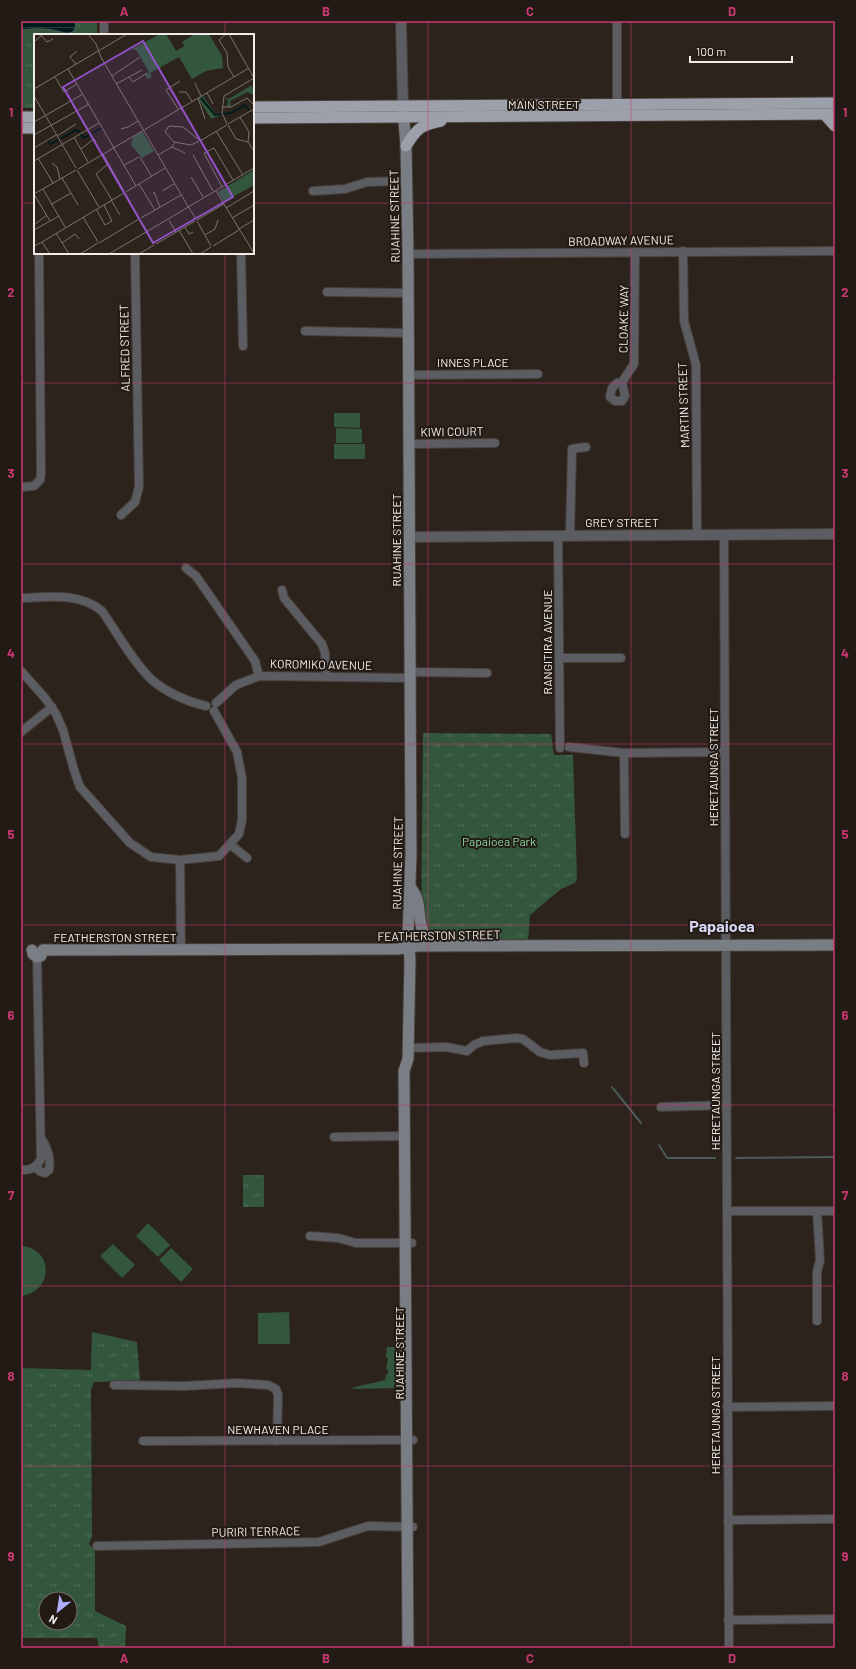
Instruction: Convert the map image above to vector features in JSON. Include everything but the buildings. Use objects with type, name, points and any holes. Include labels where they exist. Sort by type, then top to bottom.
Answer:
[{"type":"highway","name":"MAIN STREET","points":[[254,118],[403,111],[617,104],[835,103]]},
{"type":"highway","name":"MAIN STREET","points":[[254,107],[403,111],[460,117],[830,115]]},
{"type":"highway","points":[[830,115],[835,126]]},
{"type":"highway","points":[[21,117],[34,116]]},
{"type":"highway","points":[[406,146],[414,132],[424,125],[460,117]]},
{"type":"highway","points":[[21,128],[34,128]]},
{"type":"main road","name":"RUAHINE STREET","points":[[403,111],[406,146],[410,444],[410,885],[407,1053],[404,1071],[409,1243]]},
{"type":"main road","points":[[410,885],[418,901],[422,931],[427,938],[442,946]]},
{"type":"main road","name":"FEATHERSTON STREET","points":[[33,952],[181,949],[409,948],[418,946],[835,945]]},
{"type":"main road","name":"RUAHINE STREET","points":[[407,1053],[411,1071],[409,1243],[410,1527],[408,1648]]},
{"type":"main road","name":"RUAHINE STREET","points":[[410,1527],[414,1648]]},
{"type":"street","points":[[104,21],[104,34]]},
{"type":"street","name":"RUAHINE STREET","points":[[401,21],[403,111]]},
{"type":"street","points":[[617,21],[617,104]]},
{"type":"street","points":[[313,191],[345,189],[367,182],[406,181]]},
{"type":"street","name":"MARTIN STREET","points":[[684,251],[684,322],[696,365],[696,535]]},
{"type":"street","name":"BROADWAY AVENUE","points":[[408,254],[835,251]]},
{"type":"street","name":"CLOAKE WAY","points":[[622,382],[634,364],[635,252]]},
{"type":"street","points":[[21,487],[29,487],[38,484],[41,474],[39,254]]},
{"type":"street","name":"ALFRED STREET","points":[[121,516],[135,502],[138,493],[135,254]]},
{"type":"street","points":[[241,254],[243,346]]},
{"type":"street","points":[[327,292],[408,293]]},
{"type":"street","points":[[305,331],[408,333]]},
{"type":"street","name":"INNES PLACE","points":[[409,374],[538,374]]},
{"type":"street","name":"KIWI COURT","points":[[410,444],[496,443]]},
{"type":"street","points":[[570,536],[572,449],[586,447]]},
{"type":"street","name":"HERETAUNGA STREET","points":[[724,534],[729,1648]]},
{"type":"street","name":"GREY STREET","points":[[409,537],[835,534]]},
{"type":"street","name":"RANGITIRA AVENUE","points":[[558,536],[560,748]]},
{"type":"street","points":[[186,568],[196,576],[255,661],[259,676]]},
{"type":"street","points":[[282,590],[284,598],[322,644],[325,652],[326,677]]},
{"type":"street","points":[[21,598],[75,597],[94,604],[102,611],[150,678],[157,684],[187,700],[206,706],[209,712],[215,707],[237,752],[242,770],[242,820],[239,834],[231,845],[219,856],[180,860],[151,856],[130,843],[86,795],[77,780],[63,730],[52,707],[21,671]]},
{"type":"street","points":[[559,658],[621,658]]},
{"type":"street","name":"KOROMIKO AVENUE","points":[[215,707],[236,685],[259,676],[326,677],[487,673]]},
{"type":"street","points":[[21,732],[52,707]]},
{"type":"street","points":[[569,747],[624,753],[725,752]]},
{"type":"street","points":[[624,753],[626,834]]},
{"type":"street","points":[[231,845],[247,858]]},
{"type":"street","points":[[180,860],[181,949]]},
{"type":"street","points":[[21,1170],[29,1170],[37,1166],[41,1159],[33,952]]},
{"type":"street","points":[[407,1053],[446,1047],[467,1051],[474,1045],[483,1041],[516,1038],[523,1039],[540,1052],[550,1055],[583,1053],[584,1063]]},
{"type":"street","points":[[661,1108],[727,1105]]},
{"type":"street","points":[[334,1137],[405,1136]]},
{"type":"street","points":[[37,1166],[39,1171],[45,1173],[50,1170],[51,1161],[47,1146],[41,1138]]},
{"type":"street","points":[[727,1211],[835,1211]]},
{"type":"street","points":[[817,1211],[820,1260],[817,1272],[817,1321]]},
{"type":"street","points":[[310,1236],[338,1238],[356,1243],[409,1243]]},
{"type":"street","points":[[114,1385],[185,1386],[231,1383],[270,1385],[276,1389],[278,1395],[277,1441]]},
{"type":"street","points":[[727,1407],[835,1406]]},
{"type":"street","name":"NEWHAVEN PLACE","points":[[143,1441],[410,1440]]},
{"type":"street","points":[[728,1520],[835,1519]]},
{"type":"street","name":"PURIRI TERRACE","points":[[97,1546],[319,1542],[368,1526],[410,1527]]},
{"type":"street","points":[[728,1620],[835,1619]]},
{"type":"green space","points":[[21,21],[97,21],[97,34],[34,34],[34,108],[21,108]]},
{"type":"green space","points":[[334,413],[360,413],[360,428],[334,427]]},
{"type":"green space","points":[[336,428],[362,429],[362,443],[336,443]]},
{"type":"green space","points":[[334,444],[365,444],[365,459],[334,459]]},
{"type":"green space","name":"Papaioea Park","points":[[423,733],[551,734],[554,755],[573,755],[577,878],[575,883],[561,889],[530,915],[528,941],[421,942]]},
{"type":"green space","points":[[243,1175],[264,1175],[264,1207],[243,1207]]},
{"type":"green space","points":[[148,1223],[170,1245],[158,1257],[136,1236]]},
{"type":"green space","points":[[113,1244],[135,1265],[122,1278],[100,1256]]},
{"type":"green space","points":[[21,1246],[32,1249],[40,1254],[46,1270],[40,1287],[32,1293],[21,1296]]},
{"type":"green space","points":[[171,1248],[193,1269],[181,1282],[159,1260]]},
{"type":"green space","points":[[289,1312],[290,1344],[258,1344],[258,1313]]},
{"type":"green space","points":[[92,1332],[137,1342],[140,1381],[94,1382],[91,1390],[92,1536],[89,1544],[95,1550],[95,1611],[126,1626],[125,1648],[99,1647],[97,1638],[21,1638],[21,1368],[91,1370]]},
{"type":"green space","points":[[387,1347],[400,1347],[399,1388],[351,1389],[385,1380],[386,1374],[388,1374],[388,1370],[386,1369],[388,1358],[386,1357]]},
{"type":"water","points":[[21,21],[74,21],[76,26],[73,32],[67,34],[44,29],[21,30]]},
{"type":"waterway","points":[[612,1087],[641,1123]]},
{"type":"waterway","points":[[659,1145],[667,1158],[715,1158]]},
{"type":"waterway","points":[[736,1158],[835,1157]]},
{"type":"district","name":"Papaioea","points":[[722,925]]}]
